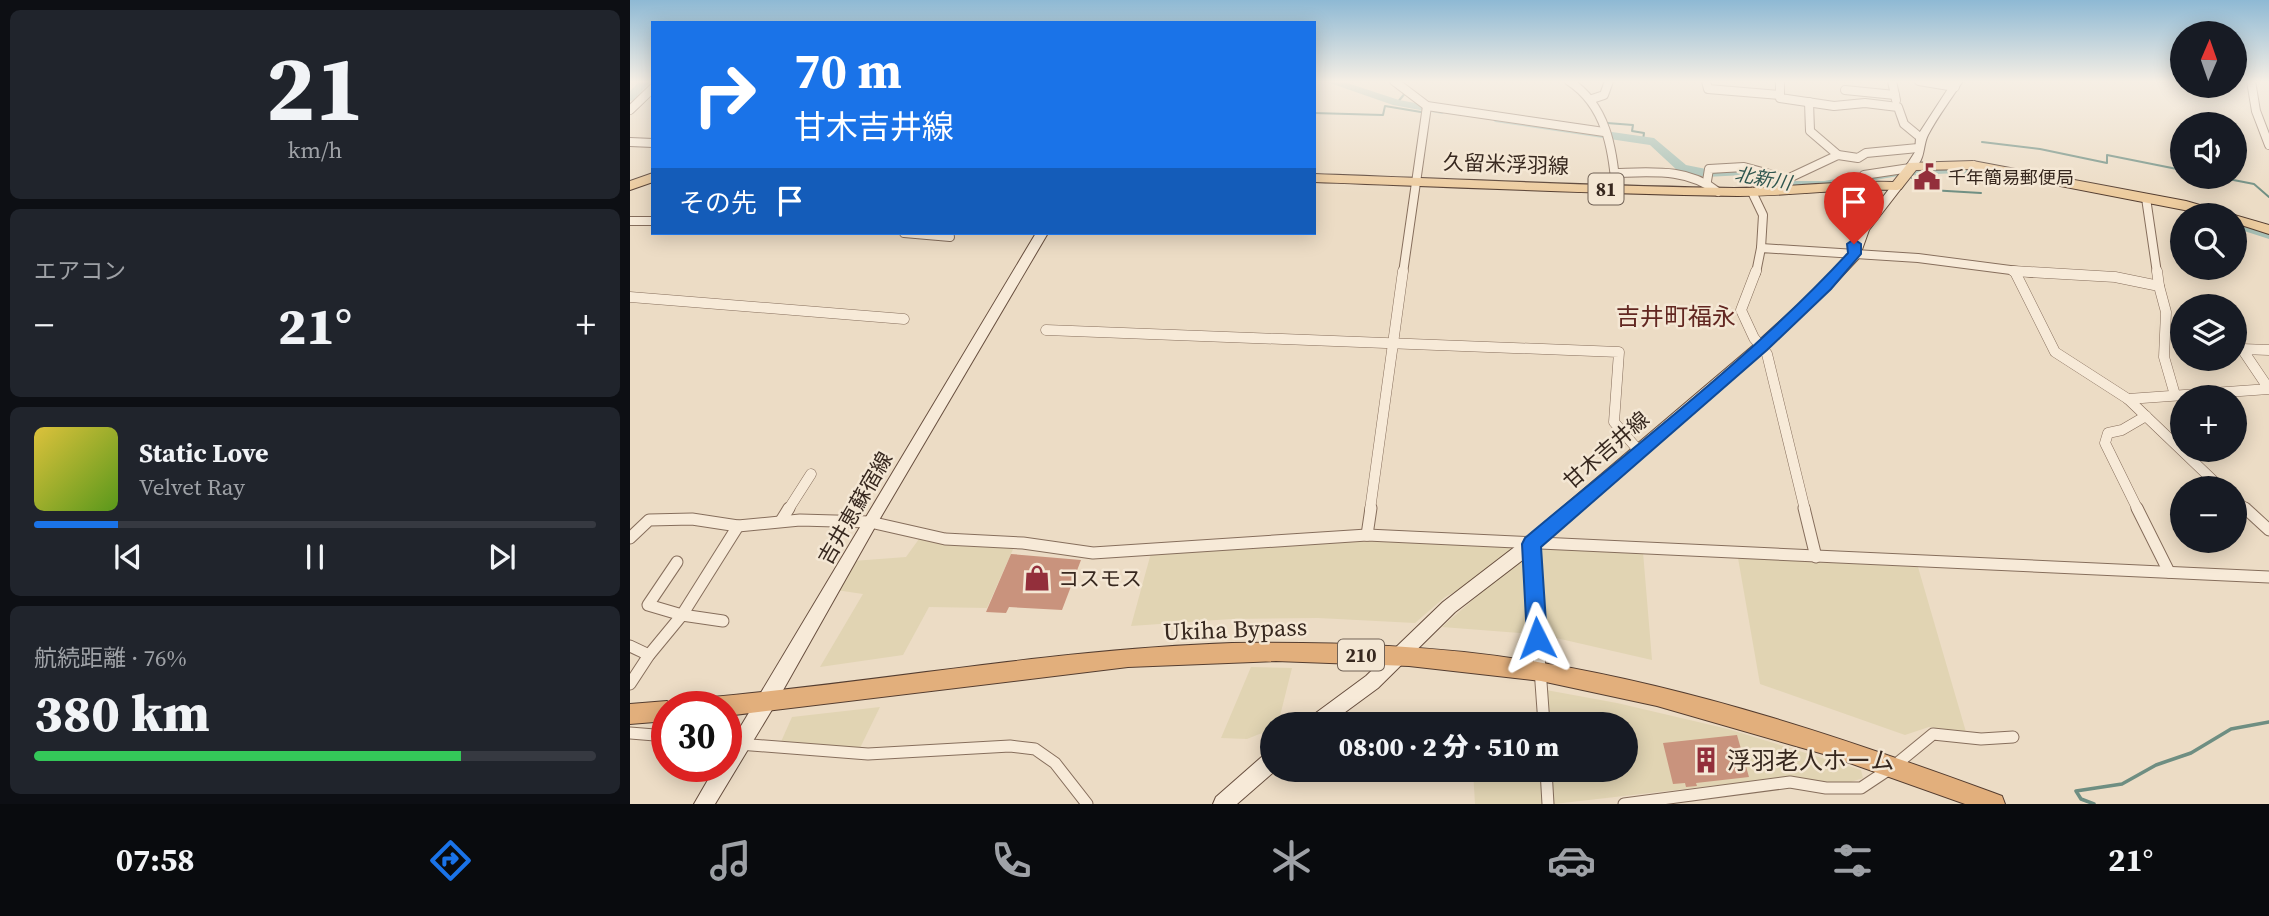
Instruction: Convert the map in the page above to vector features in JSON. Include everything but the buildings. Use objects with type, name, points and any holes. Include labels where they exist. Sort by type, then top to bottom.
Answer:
[{"type":"highway","name":"Ukiha Bypass","points":[[742,704],[1095,662],[1171,656],[1320,652],[1398,657],[1540,672],[1640,692],[1795,733],[1894,766],[1992,804]]},
{"type":"highway","points":[[630,714],[651,712]]},
{"type":"main road","name":"甘木吉井線","points":[[1331,712],[1372,682],[1449,607],[1531,544],[1761,346],[1826,286],[1854,254],[1854,244],[1882,201],[1906,174],[1920,152],[1920,143],[1935,119]]},
{"type":"main road","name":"久留米浮羽線","points":[[1316,178],[1616,190],[1752,192],[1813,191],[1906,174],[1975,171],[2170,204]]},
{"type":"main road","points":[[630,186],[651,178]]},
{"type":"main road","points":[[2247,222],[2269,230]]},
{"type":"main road","name":"吉井恵蘇宿線","points":[[742,733],[767,702],[870,522],[1041,235]]},
{"type":"main road","points":[[1223,804],[1260,772]]},
{"type":"main road","name":"吉井恵蘇宿線","points":[[704,804],[715,782]]},
{"type":"street","points":[[1367,535],[1424,119]]},
{"type":"street","points":[[1496,119],[1605,135]]},
{"type":"street","points":[[1600,119],[1615,173],[1616,190]]},
{"type":"street","points":[[1810,119],[1810,131],[1838,155],[1858,158],[1866,153],[1920,143],[1903,119]]},
{"type":"street","points":[[2258,119],[2269,145]]},
{"type":"street","points":[[630,142],[651,143]]},
{"type":"street","points":[[1615,173],[1708,175],[1727,166],[1749,168],[1778,180],[1787,179],[1838,155]]},
{"type":"street","points":[[1858,158],[1867,180],[1906,174]]},
{"type":"street","points":[[1708,175],[1718,191]]},
{"type":"street","points":[[1752,192],[1763,215],[1761,248],[1756,273],[1741,310],[1754,338],[1767,354],[1816,556]]},
{"type":"street","points":[[2146,200],[2159,286],[2166,312],[2164,356],[2172,385]]},
{"type":"street","points":[[630,221],[651,221]]},
{"type":"street","points":[[927,235],[950,237]]},
{"type":"street","points":[[1761,248],[1917,258],[2005,268],[2015,272],[2115,277],[2159,286]]},
{"type":"street","points":[[2015,272],[2055,352],[2128,399],[2208,476]]},
{"type":"street","points":[[630,297],[904,319]]},
{"type":"street","points":[[1046,330],[1619,352],[1614,422],[1639,451]]},
{"type":"street","points":[[2247,390],[2269,389],[2242,349],[2269,350]]},
{"type":"street","points":[[2128,399],[2170,395]]},
{"type":"street","points":[[2146,416],[2122,430],[2108,433],[2105,443],[2169,572]]},
{"type":"street","points":[[780,522],[811,474]]},
{"type":"street","points":[[2247,511],[2269,530]]},
{"type":"street","points":[[630,538],[649,520],[692,519],[738,526],[780,522],[870,522],[945,539],[1023,543],[1093,553],[1367,535],[2269,577]]},
{"type":"street","points":[[630,684],[649,655],[682,615],[738,526]]},
{"type":"street","points":[[1531,544],[1543,712]]},
{"type":"street","points":[[677,562],[648,605],[682,615],[723,621]]},
{"type":"street","points":[[630,646],[649,655]]},
{"type":"street","points":[[630,733],[651,735]]},
{"type":"street","points":[[1624,804],[1790,782],[1826,788],[1861,788],[1894,766],[1933,734],[1980,739],[2013,737]]},
{"type":"street","points":[[742,745],[868,754],[1010,746],[1035,749],[1055,762],[1087,804]]},
{"type":"street","points":[[1547,782],[1548,804]]},
{"type":"shaded area","points":[[919,539],[964,546],[1014,547],[987,608],[929,607],[903,655],[820,667],[863,594],[836,590],[853,561],[906,557]]},
{"type":"shaded area","points":[[1365,539],[1519,545],[1476,581],[1445,597],[1415,623],[1318,618],[1231,619],[1131,626],[1151,553]]},
{"type":"shaded area","points":[[1537,549],[1643,552],[1652,660],[1543,635]]},
{"type":"shaded area","points":[[1527,552],[1531,634],[1442,627]]},
{"type":"shaded area","points":[[1738,558],[1918,567],[1966,732],[1929,727],[1905,735],[1760,684]]},
{"type":"shaded area","points":[[1251,667],[1292,668],[1281,712],[1260,712],[1260,734],[1247,739],[1221,738]]},
{"type":"shaded area","points":[[1546,690],[1617,703],[1728,729],[1861,770],[1863,778],[1845,784],[1788,777],[1554,804],[1553,782],[1638,782],[1638,712],[1548,712]]},
{"type":"shaded area","points":[[880,707],[859,750],[780,744],[792,717]]},
{"type":"shaded area","points":[[1474,782],[1543,782],[1544,804],[1475,804]]},
{"type":"waterway","name":"北新川","points":[[1499,120],[1654,142],[1682,168],[1706,173],[1745,171],[1790,185],[1824,185],[1898,172],[1956,169],[2005,175]]},
{"type":"waterway","points":[[1607,123],[1633,125],[1632,131],[1644,133],[1643,140]]},
{"type":"waterway","points":[[1982,142],[2040,149],[2107,163],[2107,155],[2170,168]]},
{"type":"waterway","points":[[1909,176],[1930,190],[1981,193]]},
{"type":"waterway","points":[[2247,183],[2254,184],[2269,197]]},
{"type":"waterway","name":"北新川","points":[[2247,227],[2269,235]]},
{"type":"waterway","points":[[2094,804],[2081,799],[2076,791],[2122,784],[2156,765],[2191,753],[2231,729],[2269,722]]},
{"type":"place","name":"千年簡易郵便局","points":[[1927,177]]},
{"type":"place","name":"コスモス","points":[[1037,578]]},
{"type":"place","name":"浮羽老人ホーム","points":[[1706,760]]},
{"type":"district","name":"吉井町福永","points":[[1676,316]]},
{"type":"route","points":[[1537,638],[1531,544],[1761,346],[1826,286],[1854,254],[1854,244]]}]
